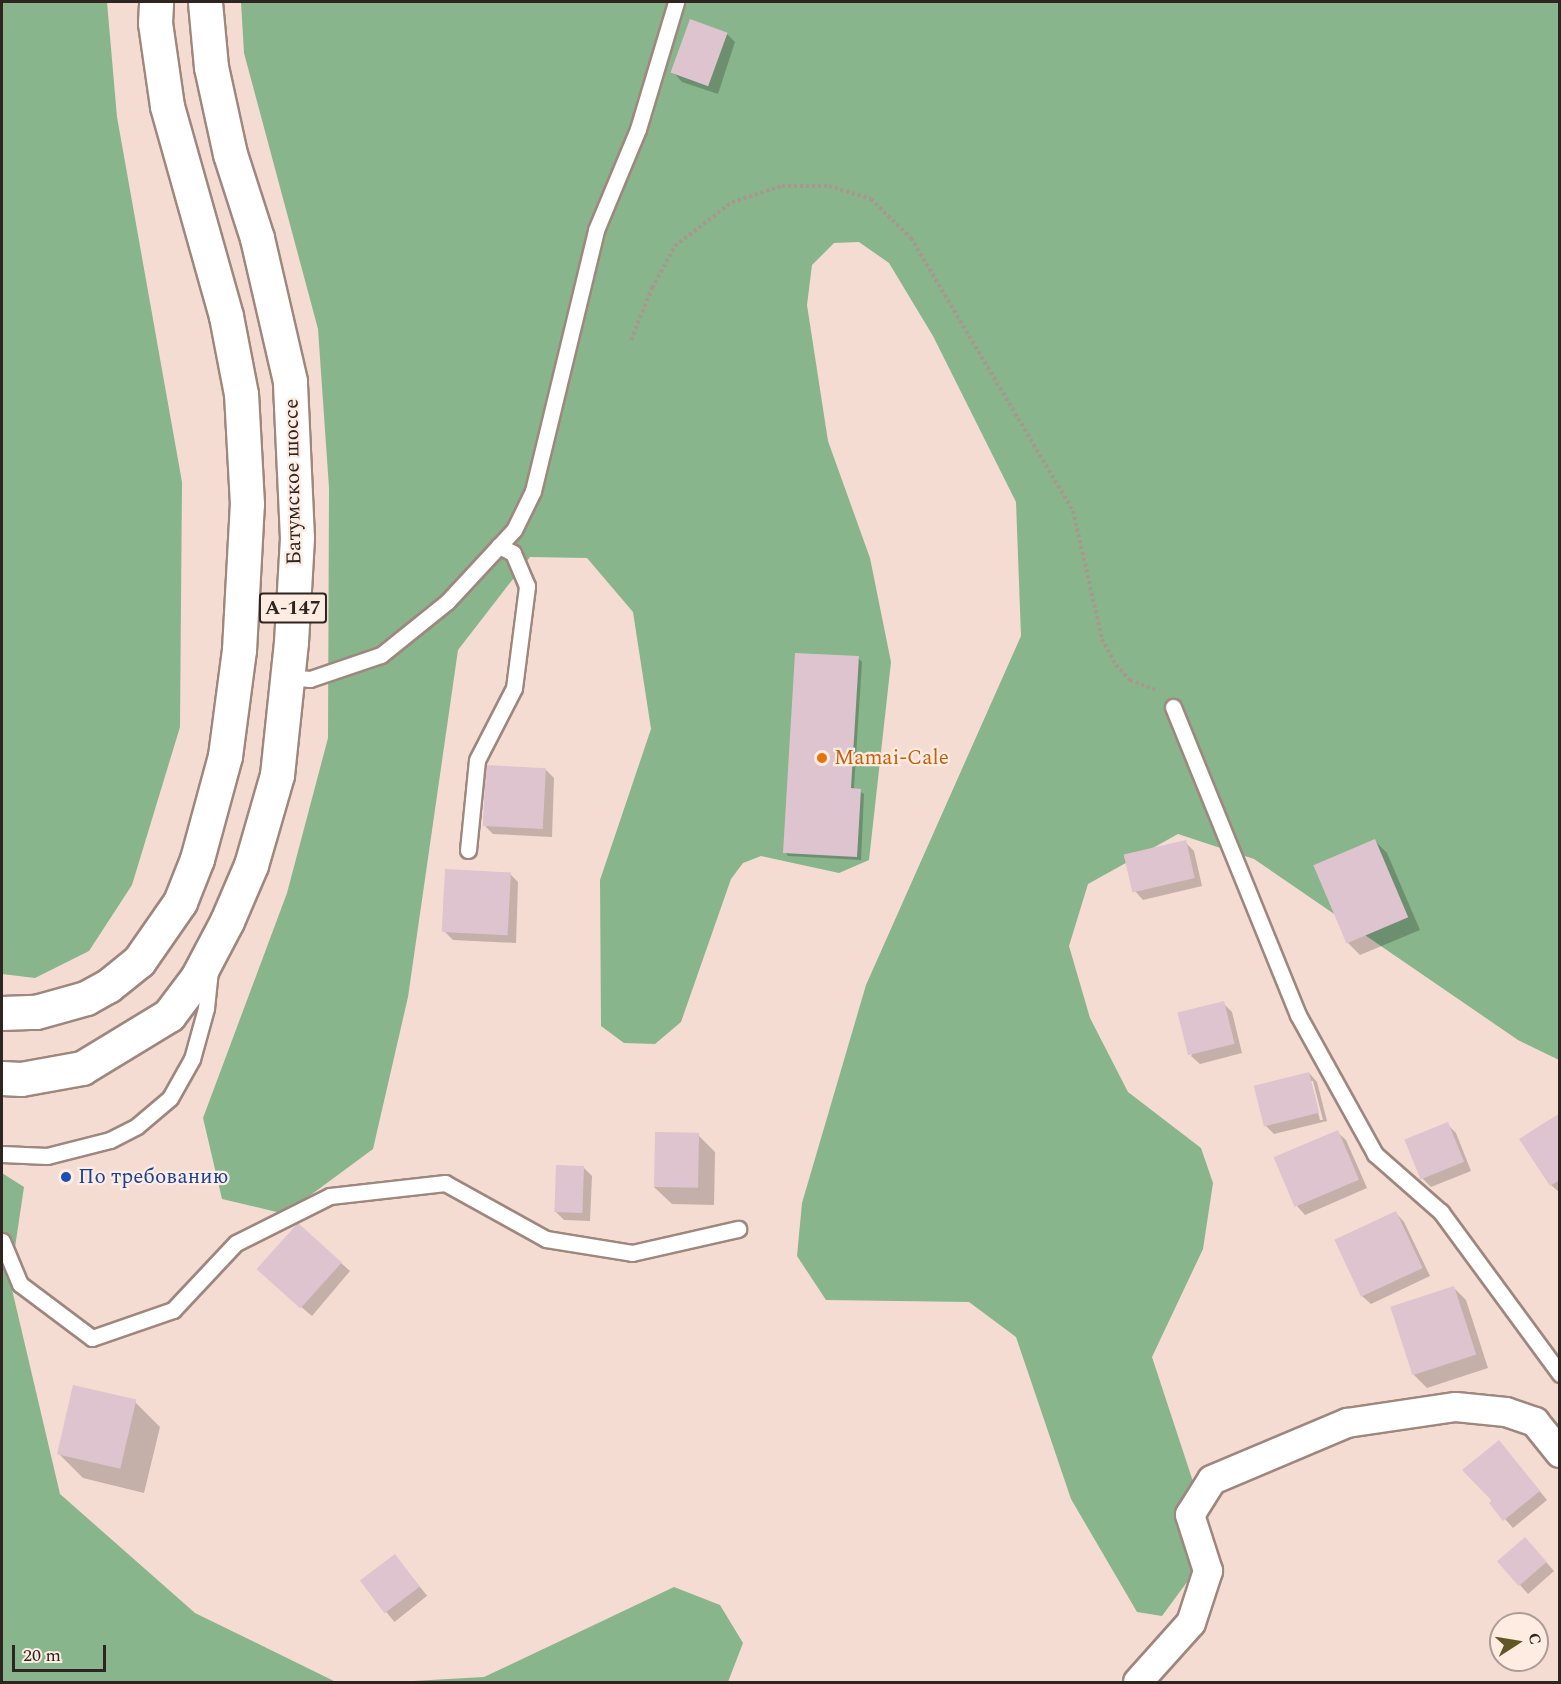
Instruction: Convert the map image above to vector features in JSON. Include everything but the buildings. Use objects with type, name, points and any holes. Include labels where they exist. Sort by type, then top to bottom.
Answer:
[{"type":"highway","name":"А-147","points":[[2,1013],[36,1012],[86,998],[108,986],[139,961],[184,891],[197,859],[225,756],[239,650],[247,504],[241,394],[226,315],[167,106],[155,23],[156,2]]},
{"type":"highway","name":"Батумское шоссе","points":[[2,1078],[21,1079],[82,1068],[169,1015],[197,978],[251,865],[277,775],[288,677],[297,538],[290,381],[257,238],[230,154],[211,67],[205,2]]},
{"type":"street","points":[[1138,1683],[1191,1623],[1208,1571],[1190,1515],[1212,1480],[1347,1423],[1456,1407],[1506,1412],[1535,1422],[1558,1447]]},
{"type":"lane","points":[[288,677],[310,679],[381,654],[447,602],[514,530],[533,491],[596,230],[638,129],[676,2]]},
{"type":"lane","points":[[468,850],[477,760],[514,688],[527,586],[513,553],[500,546]]},
{"type":"lane","points":[[1173,707],[1298,1015],[1375,1154],[1441,1212],[1560,1374]]},
{"type":"lane","points":[[2,1154],[47,1156],[100,1143],[137,1126],[170,1098],[192,1059],[206,1008],[213,948]]},
{"type":"lane","points":[[2,1241],[20,1284],[92,1338],[173,1311],[236,1243],[330,1196],[445,1183],[546,1239],[632,1253],[738,1229]]},
{"type":"path","points":[[631,340],[652,288],[675,246],[732,202],[782,186],[829,186],[871,199],[911,238],[1073,511],[1102,639],[1116,665],[1130,680],[1157,690],[1173,707]]},
{"type":"green space","points":[[2,2],[107,2],[117,117],[182,482],[180,727],[132,885],[89,951],[35,978],[2,974]]},
{"type":"green space","points":[[241,2],[1559,2],[1559,1060],[1518,1040],[1254,859],[1178,834],[1088,884],[1069,946],[1090,1018],[1128,1092],[1201,1148],[1213,1183],[1203,1249],[1152,1357],[1206,1521],[1190,1578],[1162,1616],[1137,1612],[1071,1499],[1016,1337],[969,1302],[826,1300],[797,1256],[802,1203],[866,985],[1021,636],[1016,502],[933,336],[889,263],[859,242],[834,243],[812,265],[807,305],[828,441],[870,558],[891,662],[869,860],[839,873],[761,856],[743,863],[731,879],[681,1022],[655,1044],[624,1043],[601,1026],[600,880],[651,729],[633,612],[587,558],[530,557],[458,650],[408,997],[373,1149],[285,1214],[222,1199],[203,1118],[287,893],[328,738],[329,488],[318,329],[244,53]]},
{"type":"green space","points":[[2,1173],[24,1187],[10,1281],[60,1494],[195,1613],[336,1682],[2,1682]]},
{"type":"green space","points":[[674,1587],[720,1605],[743,1643],[728,1682],[395,1682],[484,1677]]},
{"type":"place","name":"Mamai-Cale","points":[[822,758]]},
{"type":"place","name":"По требованию","points":[[66,1177]]}]
